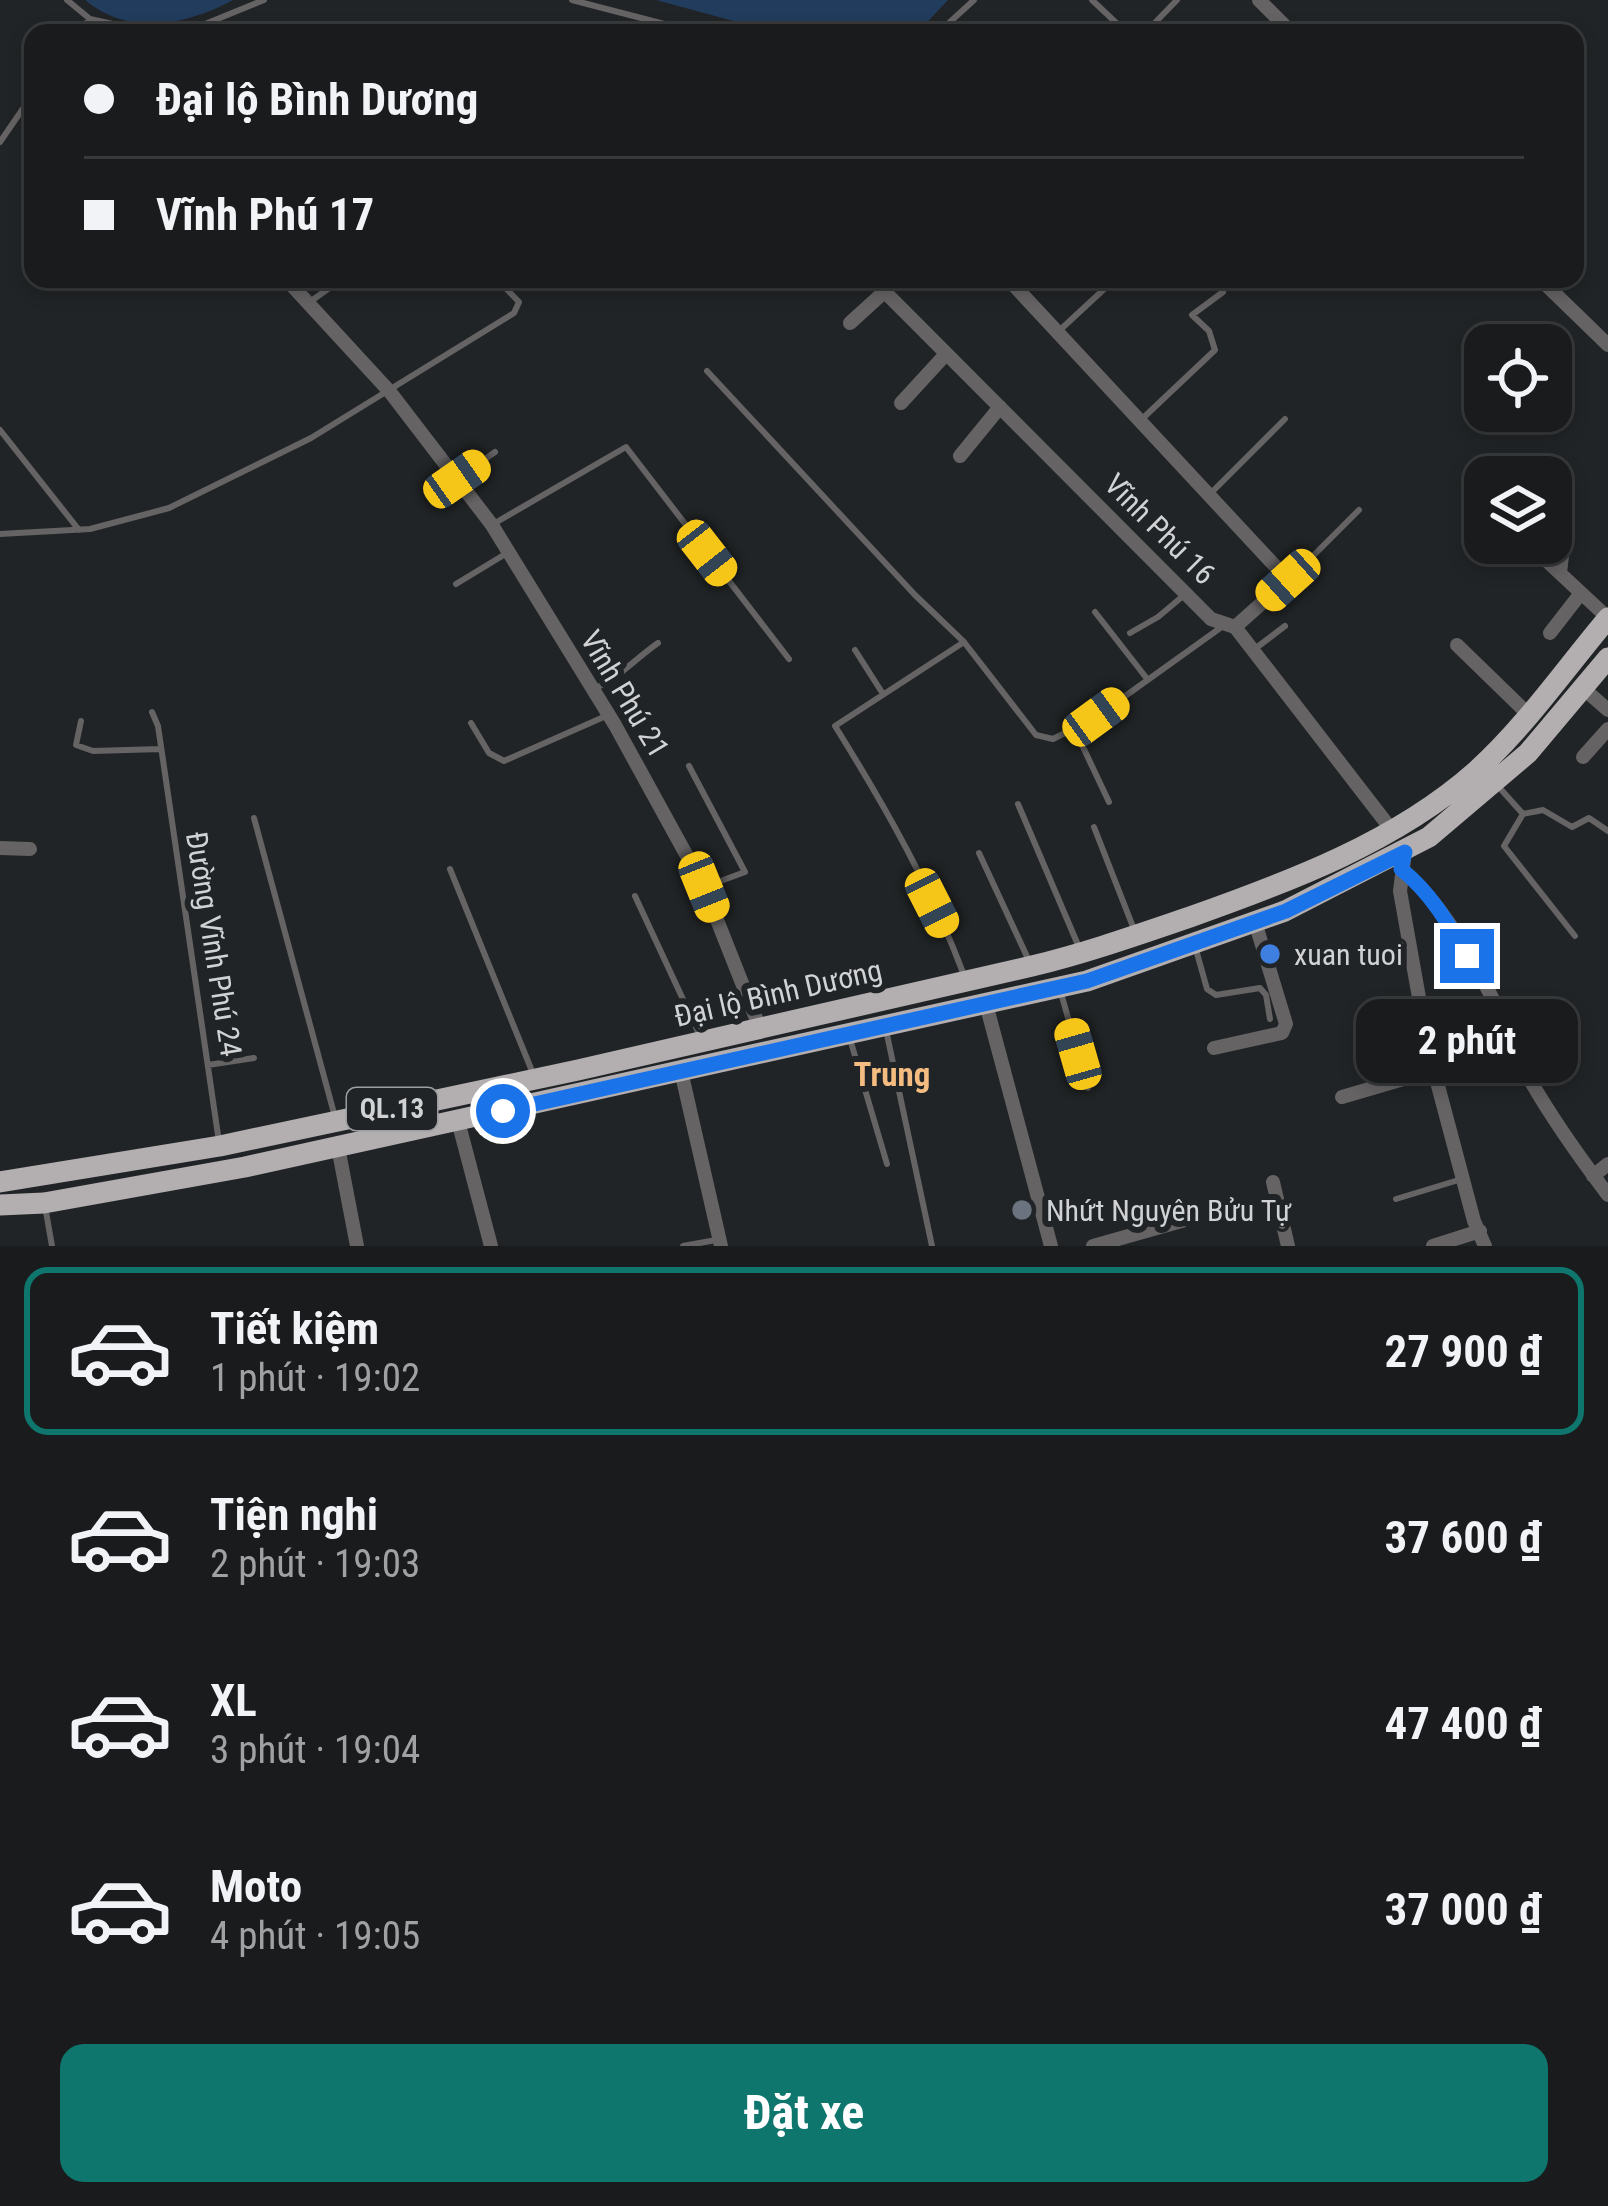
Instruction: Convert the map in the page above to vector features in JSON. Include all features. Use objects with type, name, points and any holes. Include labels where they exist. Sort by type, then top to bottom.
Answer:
[{"type":"highway","name":"Đại lộ Bình Dương","points":[[0,1182],[220,1146],[536,1079],[1082,954],[1136,936],[1276,886],[1391,829],[1452,791],[1528,714],[1608,618]]},
{"type":"highway","name":"Đại lộ Bình Dương","points":[[0,1205],[44,1203],[338,1147],[1087,981],[1286,911],[1403,860],[1528,753],[1608,658]]},
{"type":"highway","points":[[760,1026],[768,1051]]},
{"type":"street","points":[[1259,0],[1283,24]]},
{"type":"street","name":"Vĩnh Phú 21","points":[[294,288],[390,392],[492,525],[609,715],[704,887],[760,1026]]},
{"type":"street","name":"Vĩnh Phú 16","points":[[880,288],[1211,619],[1230,626],[1253,650],[1391,829]]},
{"type":"street","points":[[1016,288],[1288,580],[1230,626]]},
{"type":"street","points":[[1549,288],[1608,345]]},
{"type":"street","points":[[850,323],[884,292]]},
{"type":"street","points":[[901,403],[946,354]]},
{"type":"street","points":[[960,457],[1000,407]]},
{"type":"street","points":[[1550,564],[1608,618]]},
{"type":"street","points":[[1560,573],[1561,564]]},
{"type":"street","points":[[1550,633],[1581,593]]},
{"type":"street","points":[[1457,645],[1528,714]]},
{"type":"street","points":[[1584,688],[1608,710]]},
{"type":"street","points":[[1583,757],[1608,729]]},
{"type":"street","points":[[0,848],[30,849]]},
{"type":"street","points":[[1403,860],[1400,891],[1434,1070],[1482,1238],[1433,1246]]},
{"type":"street","points":[[1403,860],[1444,916],[1528,1076],[1608,1195]]},
{"type":"street","points":[[1214,1048],[1282,1033],[1286,1024],[1255,922]]},
{"type":"street","points":[[986,1004],[1051,1246]]},
{"type":"street","points":[[1342,1097],[1434,1070]]},
{"type":"street","points":[[682,1071],[720,1243]]},
{"type":"street","points":[[458,1121],[491,1246]]},
{"type":"street","points":[[338,1147],[357,1246]]},
{"type":"street","points":[[1593,1176],[1608,1165]]},
{"type":"street","points":[[1273,1182],[1288,1246]]},
{"type":"street","points":[[1093,1246],[1203,1215]]},
{"type":"lane","points":[[67,0],[90,20],[109,24]]},
{"type":"lane","points":[[205,24],[264,0]]},
{"type":"lane","points":[[572,0],[664,24]]},
{"type":"lane","points":[[948,24],[974,0]]},
{"type":"lane","points":[[1092,0],[1117,24]]},
{"type":"lane","points":[[1154,24],[1177,0]]},
{"type":"lane","points":[[86,24],[90,20]]},
{"type":"lane","points":[[89,24],[90,20]]},
{"type":"lane","points":[[0,142],[24,107]]},
{"type":"lane","points":[[308,303],[329,288]]},
{"type":"lane","points":[[0,534],[79,530],[131,521],[252,470],[390,392],[514,313],[518,302],[505,288]]},
{"type":"lane","points":[[1057,333],[1104,288]]},
{"type":"lane","points":[[1139,422],[1215,350],[1209,331],[1192,315],[1223,292]]},
{"type":"lane","points":[[707,371],[915,596],[964,642],[1036,735],[1053,739],[1074,728],[1230,626]]},
{"type":"lane","points":[[1207,496],[1285,419]]},
{"type":"lane","points":[[0,430],[79,530]]},
{"type":"lane","points":[[492,525],[626,447],[789,658]]},
{"type":"lane","points":[[457,479],[496,452]]},
{"type":"lane","points":[[1288,580],[1360,510]]},
{"type":"lane","points":[[456,584],[507,553]]},
{"type":"lane","points":[[1130,633],[1186,593]]},
{"type":"lane","points":[[1095,612],[1148,680]]},
{"type":"lane","points":[[1253,650],[1285,626]]},
{"type":"lane","points":[[835,726],[964,642]]},
{"type":"lane","points":[[593,689],[622,676],[635,659],[658,643]]},
{"type":"lane","points":[[855,650],[883,694]]},
{"type":"lane","name":"Đường Vĩnh Phú 24","points":[[152,712],[220,1146]]},
{"type":"lane","points":[[471,723],[489,754],[503,761],[609,715]]},
{"type":"lane","points":[[830,718],[878,794],[951,940],[966,981]]},
{"type":"lane","points":[[81,721],[76,745],[93,751],[161,749]]},
{"type":"lane","points":[[1074,728],[1109,802]]},
{"type":"lane","points":[[689,766],[745,872],[704,887]]},
{"type":"lane","points":[[1495,783],[1523,814]]},
{"type":"lane","points":[[1018,804],[1082,954]]},
{"type":"lane","points":[[1575,936],[1504,846],[1523,814],[1543,810],[1572,827],[1589,818],[1608,832]]},
{"type":"lane","points":[[254,818],[336,1120]]},
{"type":"lane","points":[[1094,827],[1136,936]]},
{"type":"lane","points":[[979,853],[1031,966]]},
{"type":"lane","points":[[450,869],[536,1079]]},
{"type":"lane","points":[[635,896],[703,1042]]},
{"type":"lane","points":[[1194,943],[1207,988],[1223,994],[1260,988],[1270,1019]]},
{"type":"lane","points":[[1059,986],[1088,1088]]},
{"type":"lane","points":[[885,1027],[932,1246]]},
{"type":"lane","points":[[849,1036],[887,1164]]},
{"type":"lane","points":[[208,1065],[254,1058]]},
{"type":"lane","points":[[1396,1199],[1463,1179]]},
{"type":"lane","points":[[44,1203],[52,1246]]},
{"type":"lane","points":[[683,1246],[720,1243]]},
{"type":"water","points":[[85,0],[233,0],[178,21],[139,23],[102,12]]},
{"type":"water","points":[[656,0],[948,0],[925,24],[745,24]]},
{"type":"place","name":"xuan tuoi","points":[[1270,954]]},
{"type":"place","name":"Nhứt Nguyên Bửu Tự","points":[[1022,1210]]},
{"type":"district","name":"Trung","points":[[892,1074]]},
{"type":"route","points":[[503,1111],[1087,981],[1286,911],[1405,852],[1401,869],[1444,916],[1467,956]]}]
